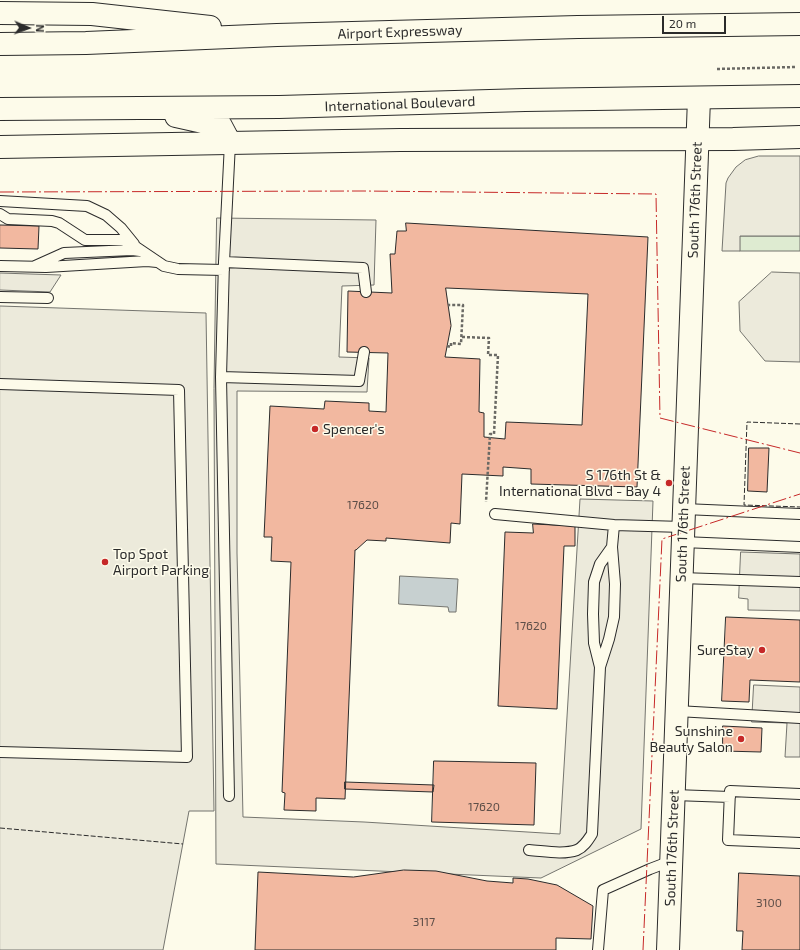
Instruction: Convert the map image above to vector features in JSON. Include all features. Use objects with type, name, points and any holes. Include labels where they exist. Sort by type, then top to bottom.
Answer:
[{"type":"main road","points":[[0,14],[92,14],[277,35]]},
{"type":"main road","name":"Airport Expressway","points":[[0,44],[86,43],[277,35],[578,27],[800,24]]},
{"type":"main road","name":"International Boulevard","points":[[0,109],[280,107],[525,100],[800,96]]},
{"type":"main road","name":"South 176th Street","points":[[668,950],[699,98]]},
{"type":"main road","points":[[136,107],[221,126],[230,143]]},
{"type":"main road","points":[[230,143],[231,134],[238,123],[280,107]]},
{"type":"main road","points":[[0,148],[230,143],[800,137]]},
{"type":"lane","points":[[229,796],[221,377],[224,266],[230,143]]},
{"type":"lane","points":[[0,201],[87,206],[106,215],[121,228],[139,249]]},
{"type":"lane","points":[[0,214],[8,219],[52,220],[59,222],[85,240],[122,240],[139,249],[164,266],[178,268],[224,266],[363,268],[366,292]]},
{"type":"lane","points":[[34,267],[64,253],[139,249]]},
{"type":"lane","points":[[0,266],[46,267],[147,261],[157,262]]},
{"type":"lane","points":[[0,296],[44,298]]},
{"type":"lane","points":[[221,377],[359,380],[364,352]]},
{"type":"lane","points":[[0,384],[179,390],[187,757],[0,752]]},
{"type":"lane","points":[[495,514],[614,525],[683,526],[800,514]]},
{"type":"lane","points":[[600,667],[614,617],[612,547],[614,525]]},
{"type":"lane","points":[[683,526],[800,547]]},
{"type":"lane","points":[[529,850],[563,852],[578,849],[587,842],[592,834],[600,667],[594,636],[592,614],[594,582],[600,564],[612,547]]},
{"type":"lane","points":[[681,578],[800,582]]},
{"type":"lane","points":[[677,711],[800,718]]},
{"type":"lane","points":[[800,794],[730,791],[728,840],[800,843]]},
{"type":"lane","points":[[674,795],[730,797]]},
{"type":"lane","points":[[598,950],[603,890],[671,861]]},
{"type":"path","points":[[717,68],[795,67]]},
{"type":"path","points":[[447,346],[451,347],[451,343],[461,344],[464,306],[448,305]]},
{"type":"path","points":[[462,337],[489,338],[488,355],[498,355],[494,434],[490,434],[485,514],[495,514]]},
{"type":"green space","points":[[740,236],[800,236],[800,251],[740,251]]},
{"type":"shaded area","points":[[759,156],[800,156],[800,236],[740,236],[740,251],[722,251],[726,183],[736,167],[745,160]]},
{"type":"shaded area","points":[[217,218],[376,220],[374,285],[342,286],[339,357],[369,358],[367,392],[237,391],[237,553],[243,817],[364,822],[560,834],[580,499],[653,501],[641,829],[541,878],[216,864],[214,389]]},
{"type":"shaded area","points":[[772,272],[800,273],[800,362],[765,361],[740,331],[739,302]]},
{"type":"shaded area","points":[[0,273],[61,275],[50,292],[0,290]]},
{"type":"shaded area","name":"Top Spot Airport Parking","points":[[0,306],[206,313],[214,811],[189,811],[163,950],[0,950]]},
{"type":"shaded area","points":[[741,552],[800,554],[800,611],[748,610],[748,599],[739,598]]},
{"type":"shaded area","points":[[400,576],[458,579],[456,612],[449,612],[448,607],[399,604]]},
{"type":"shaded area","points":[[754,685],[800,687],[800,757],[785,757],[787,723],[752,722]]},
{"type":"building","points":[[406,223],[648,237],[637,487],[531,484],[531,469],[503,467],[503,476],[462,474],[460,524],[451,523],[450,543],[386,538],[386,541],[367,540],[355,550],[345,799],[316,798],[316,811],[284,810],[285,793],[282,792],[291,562],[271,561],[272,537],[264,537],[270,406],[324,409],[325,401],[369,403],[369,411],[386,412],[388,353],[347,352],[348,291],[392,293],[390,254],[395,254],[397,231],[406,231]],"holes":[[[446,288],[588,294],[582,425],[506,422],[505,439],[484,437],[484,413],[479,412],[480,359],[445,357],[451,326]]]},
{"type":"building","points":[[0,225],[39,226],[38,249],[0,248]]},
{"type":"building","points":[[749,448],[769,448],[767,492],[748,491]]},
{"type":"building","points":[[533,524],[575,526],[575,546],[564,546],[557,709],[498,706],[505,532],[533,533]]},
{"type":"building","name":"SureStay","points":[[726,617],[800,620],[800,682],[750,680],[749,702],[722,701]]},
{"type":"building","points":[[723,726],[762,728],[761,752],[723,751]]},
{"type":"building","points":[[434,761],[536,763],[534,825],[432,822]]},
{"type":"building","points":[[345,782],[434,785],[433,792],[345,789]]},
{"type":"building","points":[[404,870],[436,871],[487,881],[513,883],[513,878],[528,879],[557,885],[593,906],[591,939],[556,938],[556,950],[255,950],[258,872],[353,877]]},
{"type":"building","points":[[739,873],[800,876],[800,950],[742,950],[743,931],[737,931]]},
{"type":"fence","points":[[800,424],[747,422],[744,505],[800,507]]},
{"type":"fence","points":[[0,828],[183,844]]},
{"type":"power","points":[[0,192],[363,191],[656,194],[660,418],[800,453]]},
{"type":"power","points":[[643,950],[662,539],[800,494]]},
{"type":"place","name":"Spencer's","points":[[315,429]]},
{"type":"place","name":"S 176th St & International Blvd - Bay 4","points":[[669,483]]},
{"type":"place","name":"Top Spot Airport Parking","points":[[105,562]]},
{"type":"place","name":"SureStay","points":[[762,650]]},
{"type":"place","name":"Sunshine Beauty Salon","points":[[741,739]]}]
